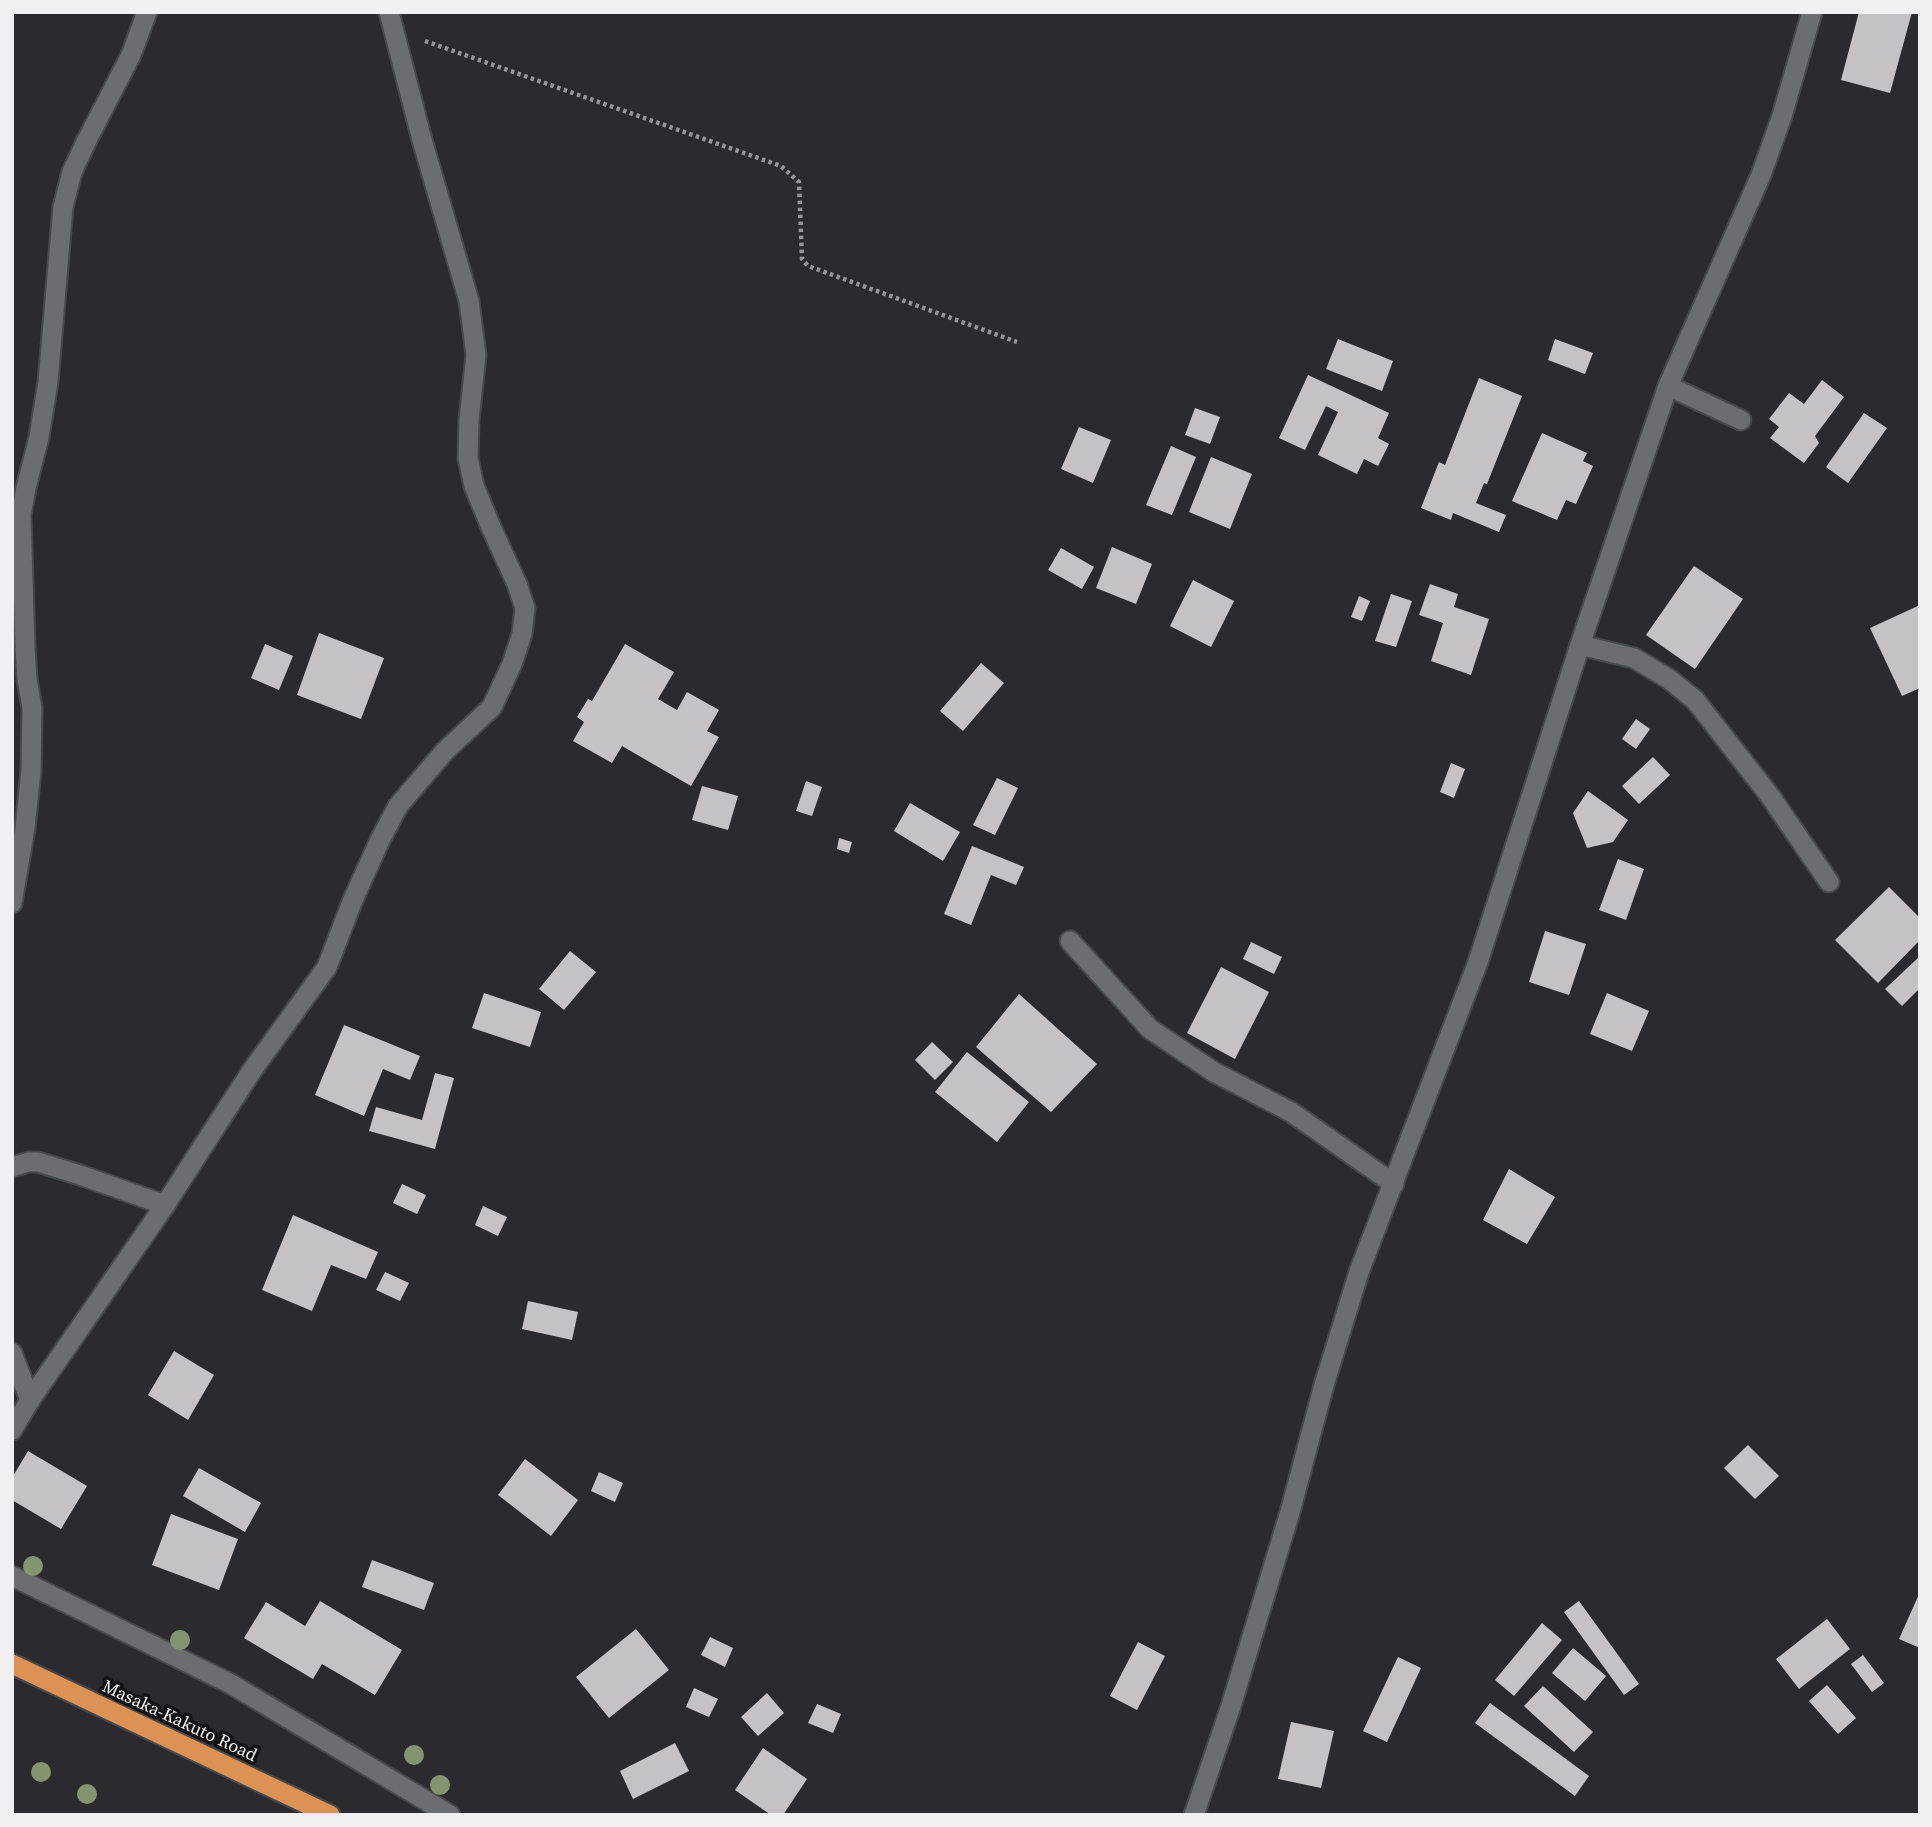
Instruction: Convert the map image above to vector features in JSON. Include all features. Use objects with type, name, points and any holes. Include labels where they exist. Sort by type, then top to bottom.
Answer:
[{"type":"highway","name":"Masaka-Kakuto Road","points":[[12,1664],[330,1815]]},
{"type":"street","points":[[12,903],[25,828],[32,733],[25,647],[21,516],[48,382],[63,207],[72,172],[131,55],[147,12]]},
{"type":"street","points":[[1194,1815],[1243,1667],[1359,1272],[1478,962],[1580,645],[1668,386],[1761,175],[1782,116],[1812,12]]},
{"type":"street","points":[[12,1430],[165,1205],[253,1069],[327,967],[356,893],[398,806],[445,751],[492,707],[512,664],[522,634],[525,608],[474,486],[468,458],[476,355],[469,301],[422,140],[392,21]]},
{"type":"street","points":[[1668,386],[1741,420]]},
{"type":"street","points":[[1580,645],[1634,658],[1669,679],[1695,700],[1770,796],[1829,882]]},
{"type":"street","points":[[1070,942],[1150,1029],[1214,1072],[1291,1112],[1394,1184]]},
{"type":"street","points":[[12,1167],[29,1162],[38,1163],[165,1205]]},
{"type":"street","points":[[12,1353],[30,1400]]},
{"type":"street","points":[[12,1576],[230,1684],[450,1815]]},
{"type":"path","points":[[392,21],[781,166],[799,182],[803,259],[808,266],[1017,342]]},
{"type":"building","points":[[1859,12],[1912,12],[1890,93],[1841,80]]},
{"type":"building","points":[[1338,339],[1393,361],[1382,391],[1326,369]]},
{"type":"building","points":[[1555,339],[1593,353],[1585,374],[1548,360]]},
{"type":"building","points":[[1308,375],[1389,413],[1378,438],[1389,444],[1378,466],[1364,459],[1357,474],[1318,455],[1338,412],[1326,406],[1305,450],[1279,438]]},
{"type":"building","points":[[1479,378],[1522,396],[1487,484],[1484,483],[1476,503],[1506,515],[1499,532],[1453,513],[1451,520],[1421,508],[1439,462],[1445,465]]},
{"type":"building","points":[[1822,380],[1844,397],[1815,436],[1819,443],[1804,463],[1770,438],[1779,427],[1769,419],[1789,393],[1804,404]]},
{"type":"building","points":[[1195,408],[1220,417],[1210,444],[1185,435]]},
{"type":"building","points":[[1864,413],[1887,428],[1848,483],[1826,467]]},
{"type":"building","points":[[1079,427],[1111,440],[1093,483],[1061,469]]},
{"type":"building","points":[[1542,433],[1587,453],[1583,461],[1593,466],[1576,504],[1566,500],[1557,520],[1512,501]]},
{"type":"building","points":[[1171,446],[1196,457],[1172,515],[1146,505]]},
{"type":"building","points":[[1211,457],[1252,474],[1230,529],[1189,512]]},
{"type":"building","points":[[1112,547],[1152,564],[1136,604],[1096,588]]},
{"type":"building","points":[[1061,548],[1094,567],[1082,589],[1048,570]]},
{"type":"building","points":[[1694,566],[1743,599],[1695,669],[1646,635]]},
{"type":"building","points":[[1193,580],[1234,601],[1211,647],[1170,626]]},
{"type":"building","points":[[1430,584],[1458,594],[1454,607],[1489,619],[1471,675],[1431,661],[1443,623],[1419,615]]},
{"type":"building","points":[[1391,594],[1412,601],[1396,647],[1375,641]]},
{"type":"building","points":[[1359,596],[1370,601],[1362,621],[1351,617]]},
{"type":"building","points":[[1920,605],[1920,688],[1902,696],[1870,628]]},
{"type":"building","points":[[319,633],[384,658],[361,719],[297,695]]},
{"type":"building","points":[[265,644],[293,656],[279,690],[251,678]]},
{"type":"building","points":[[625,644],[674,672],[658,699],[677,710],[687,692],[719,710],[707,731],[719,737],[691,786],[622,746],[612,763],[573,741],[584,722],[577,717],[588,699],[592,701]]},
{"type":"building","points":[[981,663],[1004,683],[963,731],[940,711]]},
{"type":"building","points":[[1636,719],[1650,729],[1636,749],[1622,739]]},
{"type":"building","points":[[1653,757],[1670,775],[1639,804],[1622,786]]},
{"type":"building","points":[[1451,763],[1465,769],[1454,798],[1440,792]]},
{"type":"building","points":[[997,778],[1018,788],[995,835],[973,825]]},
{"type":"building","points":[[806,781],[822,787],[812,816],[796,811]]},
{"type":"building","points":[[702,786],[738,796],[728,830],[692,820]]},
{"type":"building","points":[[1588,791],[1628,820],[1613,842],[1587,848],[1573,813]]},
{"type":"building","points":[[910,803],[960,832],[943,861],[894,831]]},
{"type":"building","points":[[839,838],[852,842],[849,853],[837,849]]},
{"type":"building","points":[[972,846],[1024,867],[1016,885],[991,875],[971,925],[944,914]]},
{"type":"building","points":[[1618,859],[1644,869],[1626,920],[1599,910]]},
{"type":"building","points":[[1889,887],[1920,918],[1920,940],[1878,983],[1835,940]]},
{"type":"building","points":[[1545,931],[1586,944],[1569,995],[1529,982]]},
{"type":"building","points":[[1251,942],[1282,957],[1274,974],[1243,959]]},
{"type":"building","points":[[570,951],[596,972],[564,1010],[539,989]]},
{"type":"building","points":[[1920,956],[1920,988],[1902,1006],[1885,989]]},
{"type":"building","points":[[1221,967],[1269,992],[1235,1059],[1187,1033]]},
{"type":"building","points":[[484,993],[541,1012],[530,1047],[472,1028]]},
{"type":"building","points":[[1607,993],[1649,1011],[1632,1051],[1590,1034]]},
{"type":"building","points":[[1019,994],[1097,1064],[1051,1112],[976,1047]]},
{"type":"building","points":[[344,1025],[420,1056],[410,1080],[383,1069],[364,1116],[315,1095]]},
{"type":"building","points":[[932,1042],[953,1062],[935,1080],[915,1060]]},
{"type":"building","points":[[967,1052],[1029,1102],[997,1142],[935,1092]]},
{"type":"building","points":[[435,1073],[454,1078],[435,1149],[369,1131],[376,1107],[422,1120]]},
{"type":"building","points":[[1509,1169],[1555,1197],[1527,1244],[1483,1220]]},
{"type":"building","points":[[402,1184],[426,1195],[417,1214],[393,1203]]},
{"type":"building","points":[[483,1206],[507,1217],[498,1236],[475,1225]]},
{"type":"building","points":[[293,1215],[378,1252],[366,1279],[331,1265],[312,1311],[262,1290]]},
{"type":"building","points":[[385,1272],[409,1283],[400,1301],[376,1290]]},
{"type":"building","points":[[528,1301],[578,1312],[572,1340],[522,1329]]},
{"type":"building","points":[[174,1351],[214,1375],[188,1420],[148,1395]]},
{"type":"building","points":[[1748,1445],[1779,1476],[1755,1499],[1724,1468]]},
{"type":"building","points":[[28,1451],[87,1486],[61,1529],[12,1500],[12,1478]]},
{"type":"building","points":[[525,1459],[578,1500],[551,1536],[498,1495]]},
{"type":"building","points":[[199,1468],[261,1503],[245,1532],[183,1496]]},
{"type":"building","points":[[599,1472],[623,1483],[615,1502],[591,1491]]},
{"type":"building","points":[[171,1514],[238,1539],[219,1590],[152,1565]]},
{"type":"building","points":[[372,1560],[434,1583],[424,1610],[362,1587]]},
{"type":"building","points":[[1920,1592],[1920,1648],[1899,1639]]},
{"type":"building","points":[[320,1601],[402,1650],[375,1695],[322,1664],[313,1679],[244,1638],[266,1602],[305,1626]]},
{"type":"building","points":[[1579,1601],[1639,1684],[1624,1695],[1564,1612]]},
{"type":"building","points":[[1827,1619],[1850,1649],[1799,1689],[1776,1659]]},
{"type":"building","points":[[1542,1623],[1562,1640],[1514,1696],[1495,1680]]},
{"type":"building","points":[[636,1629],[669,1670],[609,1718],[576,1677]]},
{"type":"building","points":[[710,1637],[733,1648],[725,1667],[701,1655]]},
{"type":"building","points":[[1138,1642],[1165,1656],[1137,1710],[1110,1696]]},
{"type":"building","points":[[1573,1648],[1606,1676],[1585,1701],[1552,1673]]},
{"type":"building","points":[[1863,1655],[1884,1683],[1872,1692],[1851,1664]]},
{"type":"building","points":[[1398,1657],[1421,1668],[1387,1742],[1363,1731]]},
{"type":"building","points":[[1827,1685],[1856,1718],[1838,1734],[1809,1701]]},
{"type":"building","points":[[1543,1686],[1593,1732],[1574,1752],[1524,1706]]},
{"type":"building","points":[[694,1688],[718,1699],[709,1717],[686,1707]]},
{"type":"building","points":[[767,1693],[784,1713],[758,1736],[741,1717]]},
{"type":"building","points":[[1490,1703],[1589,1776],[1575,1796],[1475,1723]]},
{"type":"building","points":[[817,1704],[841,1714],[833,1733],[808,1723]]},
{"type":"building","points":[[1291,1722],[1334,1731],[1321,1788],[1278,1779]]},
{"type":"building","points":[[675,1743],[689,1771],[633,1799],[620,1771]]},
{"type":"building","points":[[763,1748],[807,1779],[783,1815],[771,1815],[735,1790]]}]
